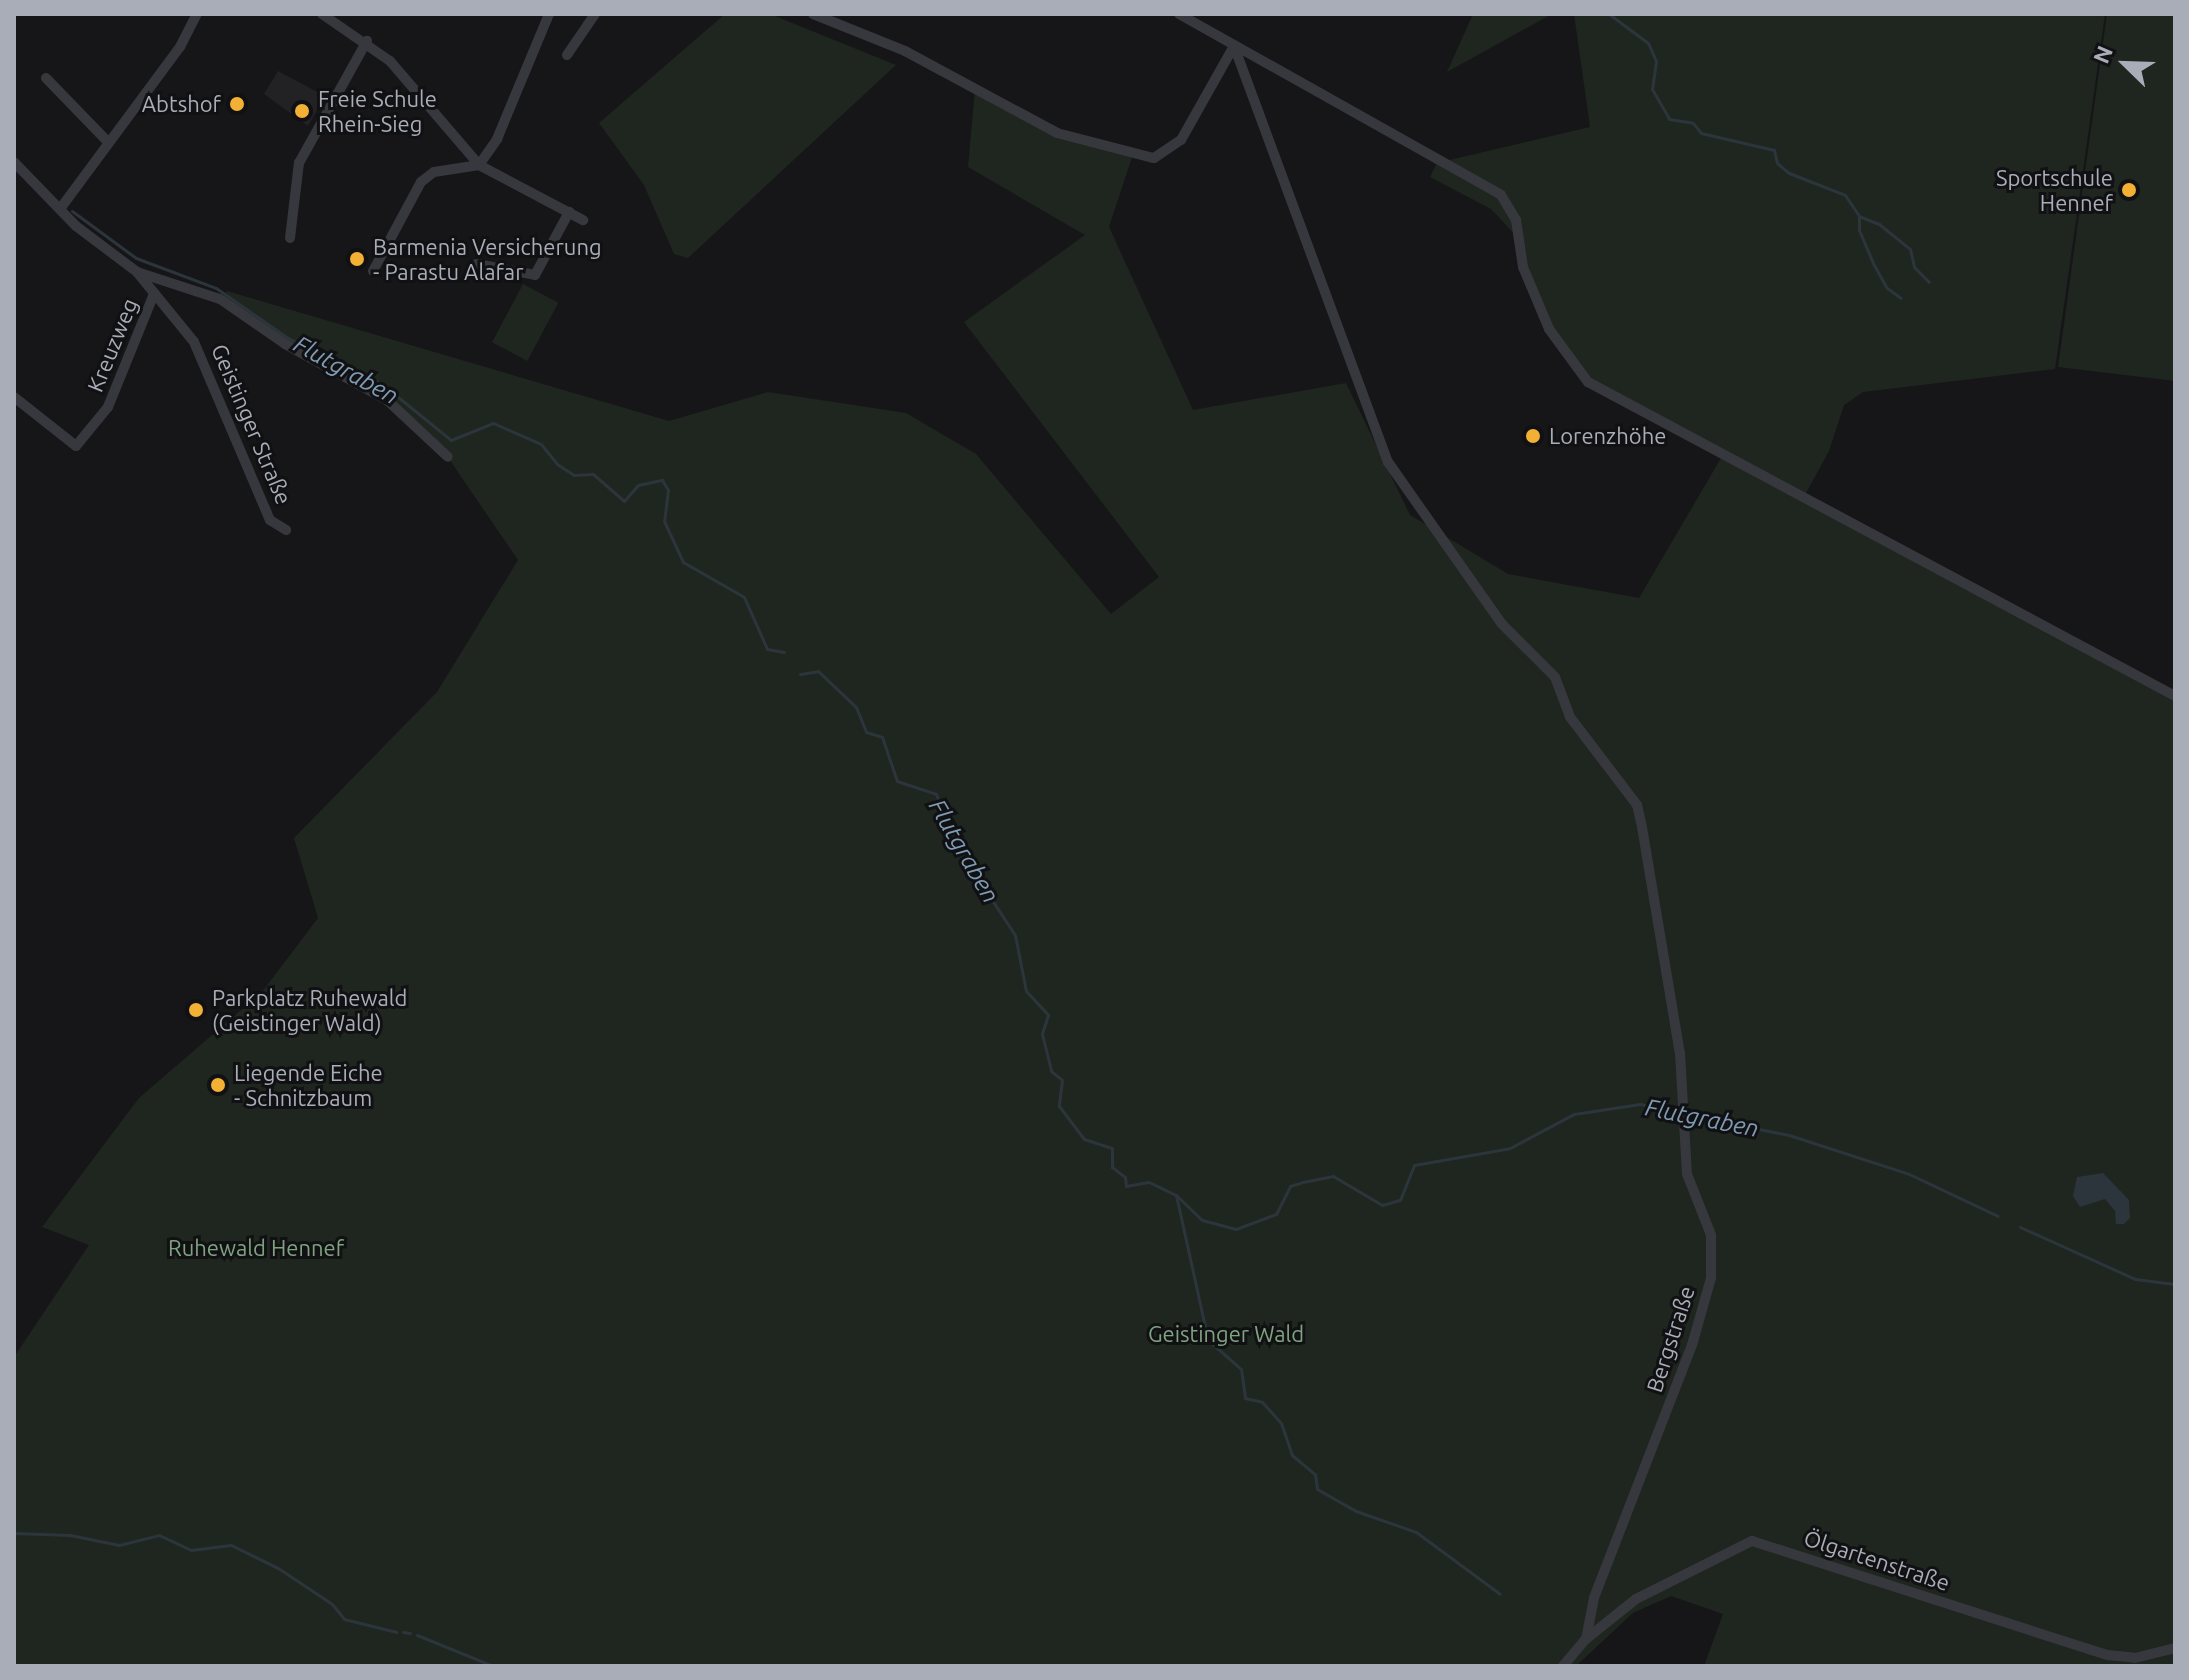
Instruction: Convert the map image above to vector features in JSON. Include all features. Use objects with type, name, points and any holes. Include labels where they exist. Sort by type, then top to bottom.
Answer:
[{"type":"street","points":[[60,209],[180,47],[197,14]]},
{"type":"street","points":[[373,271],[375,253],[421,182],[434,172],[479,165],[497,139],[549,14]]},
{"type":"street","points":[[567,55],[595,14]]},
{"type":"street","points":[[813,14],[905,51],[1057,133],[1154,158],[1181,140],[1234,46]]},
{"type":"street","points":[[1179,14],[1501,195],[1516,220],[1523,267],[1549,329],[1588,382],[2175,696]]},
{"type":"street","points":[[328,15],[390,61],[479,165],[583,220]]},
{"type":"street","points":[[290,238],[299,163],[367,41]]},
{"type":"street","name":"Bergstraße","points":[[1234,46],[1388,462],[1501,623],[1555,677],[1570,717],[1637,805],[1685,1105],[1687,1174],[1711,1235],[1711,1278],[1692,1345],[1594,1598],[1586,1639]]},
{"type":"street","points":[[46,78],[108,142]]},
{"type":"street","name":"Geistinger Straße","points":[[14,162],[60,209],[137,272],[153,296],[194,342],[270,520],[286,530]]},
{"type":"street","points":[[477,264],[535,275],[569,212]]},
{"type":"street","points":[[137,272],[220,299],[285,344],[387,400],[448,457]]},
{"type":"street","name":"Kreuzweg","points":[[14,397],[76,446],[108,407],[153,296]]},
{"type":"street","name":"Ölgartenstraße","points":[[1563,1666],[1586,1639],[1636,1599],[1752,1541],[2108,1655],[2135,1658],[2175,1648]]},
{"type":"shaded area","name":"Freie Schule Rhein-Sieg","points":[[278,71],[325,96],[308,126],[264,94]]},
{"type":"shaded area","points":[[2103,1173],[2129,1200],[2130,1218],[2124,1224],[2116,1224],[2115,1211],[2105,1199],[2080,1207],[2073,1196],[2077,1177]]},
{"type":"green space","points":[[725,14],[770,14],[896,65],[688,258],[674,254],[644,185],[599,123]]},
{"type":"green space","points":[[1473,14],[1552,14],[1447,72]]},
{"type":"green space","name":"Geistinger Wald","points":[[1574,14],[2105,14],[2055,369],[1863,392],[1844,405],[1829,451],[1806,493],[2175,696],[2175,1666],[1704,1666],[1723,1614],[1671,1596],[1633,1613],[1576,1666],[14,1666],[14,1357],[89,1245],[42,1227],[139,1098],[262,992],[318,918],[294,838],[437,692],[518,560],[434,437],[387,399],[285,344],[222,300],[227,291],[669,421],[768,392],[906,413],[976,454],[1111,614],[1159,577],[964,322],[1085,235],[968,167],[975,89],[1057,133],[1133,154],[1109,227],[1193,410],[1346,383],[1410,515],[1508,574],[1639,598],[1724,453],[1617,399],[1563,357],[1549,329],[1519,239],[1491,209],[1430,177],[1437,163],[1590,127]]},
{"type":"green space","name":"Sportschule Hennef","points":[[2107,14],[2175,14],[2175,381],[2058,367]]},
{"type":"green space","points":[[523,284],[558,303],[527,361],[492,342]]},
{"type":"waterway","points":[[1609,14],[1648,43],[1656,61],[1652,89],[1669,119],[1693,123],[1701,133],[1774,150],[1777,163],[1789,173],[1845,195],[1859,216],[1879,224],[1910,249],[1914,267],[1929,282]]},
{"type":"waterway","name":"Flutgraben","points":[[72,211],[136,258],[216,288],[288,338],[382,384],[451,440],[493,423],[541,444],[557,464],[574,475],[593,474],[624,501],[638,485],[662,480],[668,490],[664,521],[683,562],[744,597],[767,649],[784,652]]},
{"type":"waterway","points":[[1859,216],[1859,230],[1874,265],[1887,288],[1901,298]]},
{"type":"waterway","name":"Flutgraben","points":[[800,674],[818,671],[856,707],[866,732],[882,737],[897,781],[936,794],[955,844],[1015,935],[1026,991],[1048,1015],[1042,1034],[1051,1071],[1062,1080],[1059,1106],[1084,1139],[1112,1148],[1112,1167],[1125,1177],[1126,1186],[1149,1182],[1176,1195],[1202,1220],[1236,1229],[1276,1214],[1290,1186],[1303,1182],[1333,1176],[1382,1205],[1400,1200],[1414,1165],[1510,1148],[1574,1114],[1640,1104],[1680,1112]]},
{"type":"waterway","name":"Flutgraben","points":[[1687,1115],[1789,1135],[1909,1174],[1998,1216]]},
{"type":"waterway","points":[[1176,1195],[1208,1340],[1241,1369],[1245,1398],[1262,1402],[1281,1423],[1292,1455],[1315,1474],[1317,1489],[1356,1511],[1416,1532],[1500,1594]]},
{"type":"waterway","name":"Flutgraben","points":[[2020,1227],[2135,1279],[2175,1284]]},
{"type":"waterway","points":[[14,1533],[70,1535],[119,1545],[159,1535],[191,1550],[231,1545],[278,1568],[332,1604],[344,1619],[396,1632]]},
{"type":"waterway","points":[[403,1632],[410,1633]]},
{"type":"waterway","points":[[417,1635],[493,1666]]},
{"type":"place","name":"Abtshof","points":[[237,104]]},
{"type":"place","name":"Freie Schule Rhein-Sieg","points":[[302,111]]},
{"type":"place","name":"Sportschule Hennef","points":[[2129,190]]},
{"type":"place","name":"Barmenia Versicherung - Parastu Alafar","points":[[357,259]]},
{"type":"place","name":"Lorenzhöhe","points":[[1533,436]]},
{"type":"place","name":"Parkplatz Ruhewald (Geistinger Wald)","points":[[196,1010]]},
{"type":"place","name":"Liegende Eiche - Schnitzbaum","points":[[218,1085]]},
{"type":"park label","name":"Ruhewald Hennef","points":[[256,1248]]}]
